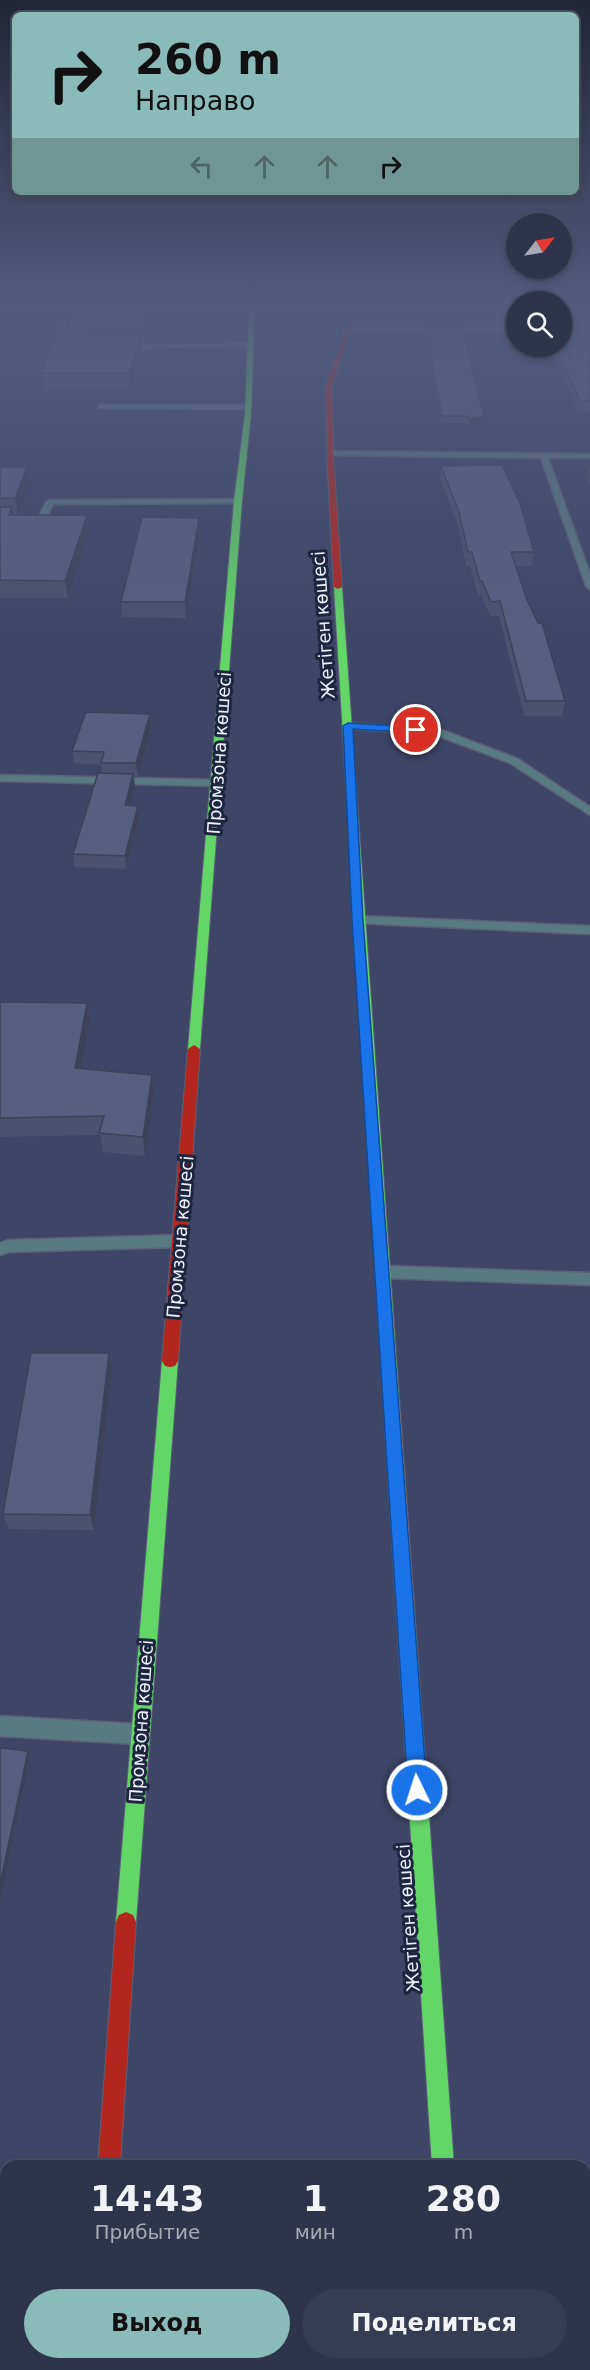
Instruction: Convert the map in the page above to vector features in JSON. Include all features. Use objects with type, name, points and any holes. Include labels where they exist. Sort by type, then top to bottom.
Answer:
[{"type":"street","name":"Промзона көшесі","points":[[110,2160],[140,1734],[238,501],[247,419]]},
{"type":"street","name":"Жетіген көшесі","points":[[329,419],[358,920],[443,2160]]},
{"type":"lane","points":[[330,453],[590,456]]},
{"type":"lane","points":[[544,456],[590,586]]},
{"type":"lane","points":[[0,519],[42,519],[50,502],[238,501]]},
{"type":"lane","points":[[348,726],[438,732],[514,761],[590,812]]},
{"type":"lane","points":[[0,778],[217,783]]},
{"type":"lane","points":[[358,920],[590,930]]},
{"type":"lane","points":[[0,1249],[8,1246],[180,1241]]},
{"type":"lane","points":[[382,1272],[590,1279]]},
{"type":"lane","points":[[0,1725],[140,1734]]},
{"type":"building","points":[[502,465],[520,503],[534,552],[511,552],[527,600],[538,623],[542,623],[565,701],[526,701],[500,601],[491,602],[480,581],[472,552],[468,552],[459,512],[441,466]]},
{"type":"building","points":[[0,467],[27,467],[15,498],[0,498]]},
{"type":"building","points":[[0,507],[12,507],[9,515],[87,515],[65,581],[0,580]]},
{"type":"building","points":[[142,517],[199,518],[185,602],[121,602]]},
{"type":"building","points":[[86,712],[150,714],[136,763],[101,763],[104,752],[72,751]]},
{"type":"building","points":[[98,773],[133,774],[125,805],[138,806],[125,856],[73,854]]},
{"type":"building","points":[[0,1002],[87,1003],[75,1068],[152,1075],[143,1137],[99,1133],[104,1116],[0,1118]]},
{"type":"building","points":[[31,1353],[109,1353],[90,1515],[3,1514]]},
{"type":"building","points":[[0,1748],[28,1751],[0,1885]]},
{"type":"traffic: fast","points":[[194,1049],[238,501],[247,419]]},
{"type":"traffic: fast","points":[[338,587],[391,1398]]},
{"type":"traffic: fast","points":[[126,1922],[170,1361]]},
{"type":"traffic: fast","points":[[405,1605],[443,2160]]},
{"type":"traffic: slow","points":[[391,1398],[405,1605]]},
{"type":"traffic: jam","points":[[329,419],[338,587]]},
{"type":"traffic: jam","points":[[170,1361],[194,1049]]},
{"type":"traffic: jam","points":[[109,2160],[126,1922]]},
{"type":"route","points":[[416,730],[348,726],[358,920],[417,1790]]}]
